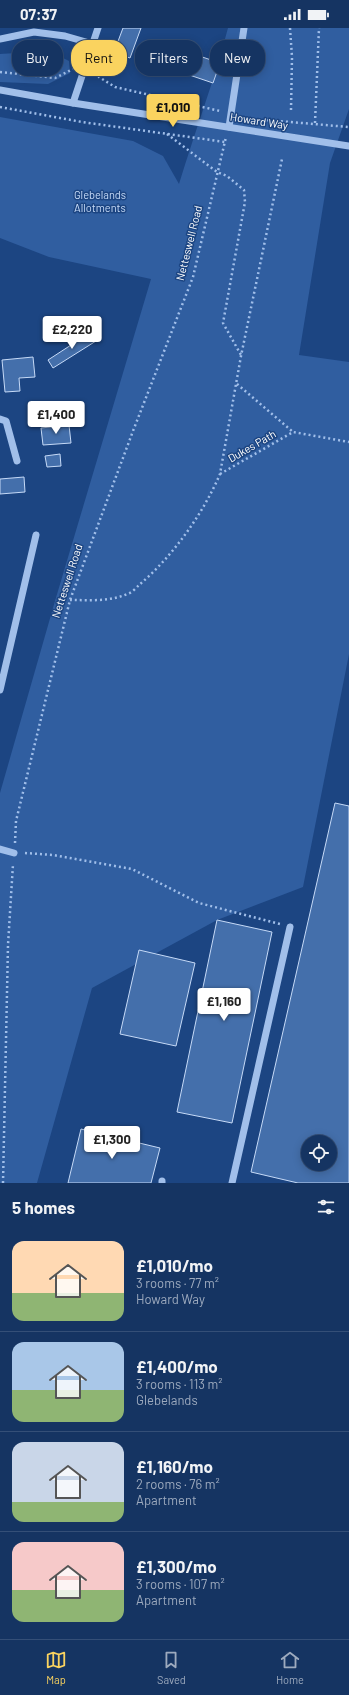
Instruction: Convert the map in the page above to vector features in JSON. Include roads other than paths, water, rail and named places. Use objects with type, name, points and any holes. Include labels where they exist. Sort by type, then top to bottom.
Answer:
[{"type":"street","points":[[94,40],[98,28]]},
{"type":"street","points":[[228,127],[244,28]]},
{"type":"street","points":[[0,39],[34,32],[65,36],[79,40]]},
{"type":"street","points":[[73,103],[83,76]]},
{"type":"street","name":"Howard Way","points":[[0,90],[73,103],[349,146]]},
{"type":"street","points":[[0,419],[6,421],[17,461]]},
{"type":"street","points":[[0,690],[36,535]]},
{"type":"street","points":[[0,849],[14,853]]},
{"type":"street","points":[[232,1183],[290,927]]},
{"type":"park label","name":"Glebelands Allotments","points":[[100,201]]}]
